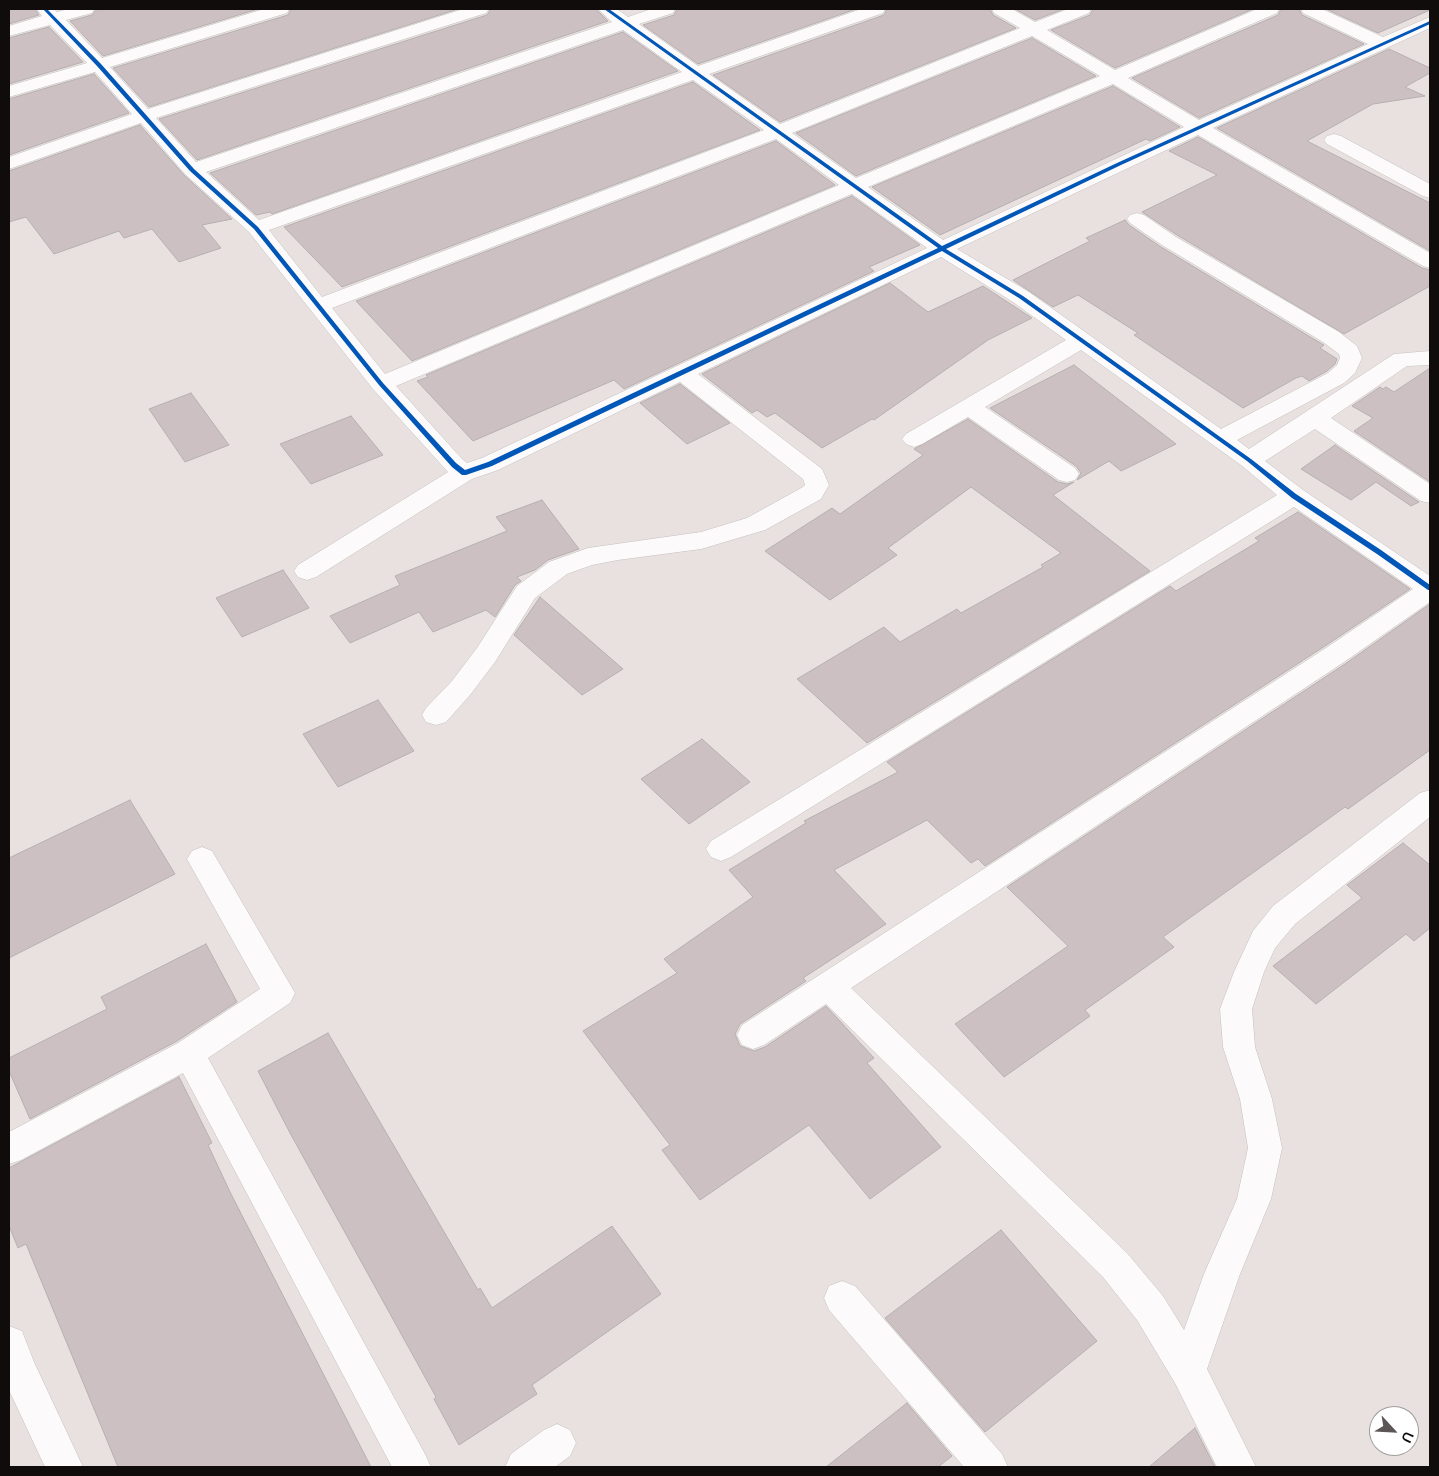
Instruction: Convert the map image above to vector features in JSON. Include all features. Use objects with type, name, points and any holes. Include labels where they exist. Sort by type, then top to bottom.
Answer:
[{"type":"street","points":[[9,31],[49,14],[86,9]]},
{"type":"street","points":[[9,92],[282,9]]},
{"type":"street","points":[[9,163],[144,116],[480,9]]},
{"type":"street","points":[[606,9],[941,248],[1021,297],[1080,341],[1220,439],[1294,496],[1430,589],[1335,655],[753,1035]]},
{"type":"street","points":[[192,170],[667,9]]},
{"type":"street","points":[[256,228],[877,9]]},
{"type":"street","points":[[1000,9],[1116,76],[1199,128],[1430,262]]},
{"type":"street","points":[[318,306],[777,132],[1083,9]]},
{"type":"street","points":[[381,384],[1272,9]]},
{"type":"street","points":[[1309,9],[1381,43]]},
{"type":"street","points":[[49,14],[99,66],[192,170],[256,228],[381,384],[454,465],[464,472]]},
{"type":"street","points":[[307,571],[464,472],[490,464],[684,373],[941,248],[1430,22]]},
{"type":"street","points":[[1334,140],[1430,192]]},
{"type":"street","points":[[1138,219],[1169,241],[1331,337],[1349,351],[1351,358],[1347,368],[1336,378],[1220,439]]},
{"type":"street","points":[[914,440],[1080,341]]},
{"type":"street","points":[[1248,460],[1315,418],[1402,358],[1430,358]]},
{"type":"street","points":[[436,715],[461,688],[486,655],[526,592],[558,568],[588,557],[701,540],[756,524],[812,493],[818,485],[814,475],[684,373]]},
{"type":"street","points":[[969,407],[1068,474]]},
{"type":"street","points":[[1315,418],[1430,495]]},
{"type":"street","points":[[722,849],[1294,496]]},
{"type":"street","points":[[1188,1370],[1222,1274],[1254,1199],[1265,1148],[1256,1099],[1239,1048],[1236,1009],[1249,972],[1264,940],[1284,914],[1430,801]]},
{"type":"street","points":[[9,1149],[189,1054],[279,993],[202,859]]},
{"type":"street","points":[[828,986],[1115,1265],[1150,1308],[1188,1370],[1237,1467]]},
{"type":"street","points":[[189,1054],[412,1467]]},
{"type":"street","points":[[842,1298],[989,1467]]},
{"type":"street","points":[[9,1344],[64,1467]]},
{"type":"street","points":[[524,1467],[557,1442]]},
{"type":"building","points":[[9,9],[35,9],[39,15],[9,24]]},
{"type":"building","points":[[258,9],[103,56],[70,21],[92,15],[96,10]]},
{"type":"building","points":[[291,9],[458,9],[149,107],[113,68],[288,15]]},
{"type":"building","points":[[491,9],[596,9],[608,21],[197,160],[159,119],[487,15]]},
{"type":"building","points":[[677,9],[856,9],[698,64],[643,25],[674,15]]},
{"type":"building","points":[[887,9],[990,9],[993,15],[1016,28],[780,122],[713,75],[884,15]]},
{"type":"building","points":[[1015,9],[1064,9],[1035,20]]},
{"type":"building","points":[[1093,9],[1253,9],[1115,68],[1051,30],[1090,15]]},
{"type":"building","points":[[1281,9],[1299,9],[1302,15],[1364,44],[1199,118],[1132,78],[1278,15]]},
{"type":"building","points":[[1326,9],[1430,9],[1430,10],[1378,33]]},
{"type":"building","points":[[49,27],[83,62],[9,84],[9,38]]},
{"type":"building","points":[[623,32],[678,71],[272,214],[270,212],[256,215],[210,173]]},
{"type":"building","points":[[1032,38],[1096,76],[856,176],[796,133]]},
{"type":"building","points":[[1389,49],[1430,68],[1430,73],[1405,87],[1425,96],[1373,104],[1307,141],[1430,203],[1430,251],[1217,128]]},
{"type":"building","points":[[94,74],[129,113],[9,155],[9,99]]},
{"type":"building","points":[[693,82],[760,130],[342,287],[284,227]]},
{"type":"building","points":[[1113,86],[1180,127],[1150,141],[1146,139],[940,235],[872,187]]},
{"type":"building","points":[[140,125],[184,175],[232,219],[202,225],[221,248],[179,262],[152,229],[124,238],[119,231],[54,254],[26,217],[9,222],[9,171]]},
{"type":"building","points":[[1198,137],[1422,268],[1430,270],[1430,286],[1344,334],[1177,235],[1142,212],[1217,175],[1169,151]]},
{"type":"building","points":[[776,141],[835,185],[412,361],[356,301]]},
{"type":"building","points":[[852,196],[920,245],[869,267],[874,271],[624,389],[614,380],[473,441],[417,381],[428,377],[426,375]]},
{"type":"building","points":[[1125,220],[1129,225],[1161,247],[1324,345],[1320,348],[1337,359],[1335,364],[1309,381],[1302,376],[1296,378],[1243,408],[1134,335],[1138,333],[1078,295],[1053,307],[1013,280],[1090,241],[1086,238]]},
{"type":"building","points":[[890,283],[928,312],[983,286],[1032,318],[988,340],[874,420],[872,419],[822,448],[775,413],[767,417],[757,410],[752,413],[702,374]]},
{"type":"building","points":[[1074,365],[1176,444],[1121,471],[1109,461],[1077,480],[1081,473],[1076,466],[990,408]]},
{"type":"building","points":[[1430,368],[1430,482],[1354,431],[1373,418],[1352,406],[1380,387],[1383,389],[1386,387],[1394,392]]},
{"type":"building","points":[[680,384],[730,423],[687,444],[640,403]]},
{"type":"building","points":[[191,393],[229,445],[185,462],[149,409]]},
{"type":"building","points":[[351,416],[383,455],[311,484],[280,444]]},
{"type":"building","points":[[968,419],[1058,482],[1067,484],[1074,482],[1053,495],[1150,571],[867,743],[797,679],[884,627],[900,642],[957,609],[961,613],[1043,567],[1041,565],[1061,553],[971,487],[888,548],[897,555],[830,600],[765,551],[832,508],[840,514],[923,455],[914,449]]},
{"type":"building","points":[[1335,445],[1419,502],[1411,506],[1376,482],[1351,500],[1301,469]]},
{"type":"building","points":[[542,500],[579,549],[548,560],[535,570],[517,577],[521,581],[515,585],[495,617],[486,610],[433,632],[419,612],[350,643],[330,616],[400,585],[395,576],[507,531],[496,517]]},
{"type":"building","points":[[1298,512],[1410,589],[985,866],[978,859],[971,863],[927,820],[834,870],[886,924],[803,978],[806,981],[740,1024],[735,1034],[740,1046],[754,1051],[765,1047],[826,1006],[874,1058],[867,1063],[941,1147],[870,1199],[809,1125],[700,1200],[662,1150],[670,1145],[583,1031],[677,973],[664,959],[753,897],[729,870],[806,823],[804,821],[898,772],[887,762],[1170,586],[1176,591],[1259,541],[1255,538]]},
{"type":"building","points":[[283,570],[309,608],[242,637],[216,598]]},
{"type":"building","points":[[540,597],[623,669],[582,695],[514,635]]},
{"type":"building","points":[[1430,604],[1430,750],[1348,809],[1345,807],[1163,937],[1174,947],[1085,1010],[1090,1016],[1004,1077],[955,1024],[1068,946],[1007,887],[1345,664]]},
{"type":"building","points":[[378,700],[414,751],[338,787],[303,734]]},
{"type":"building","points":[[702,739],[750,782],[689,824],[641,779]]},
{"type":"building","points":[[130,800],[175,874],[9,958],[9,858]]},
{"type":"building","points":[[1403,843],[1430,865],[1430,928],[1414,941],[1406,934],[1316,1004],[1273,966],[1362,898],[1347,885]]},
{"type":"building","points":[[206,944],[237,1002],[177,1041],[30,1119],[9,1071],[9,1058],[107,1009],[101,997]]},
{"type":"building","points":[[328,1033],[478,1290],[480,1288],[492,1308],[612,1226],[661,1294],[532,1385],[537,1394],[459,1445],[434,1399],[436,1397],[290,1133],[258,1071]]},
{"type":"building","points":[[179,1077],[212,1143],[208,1145],[231,1194],[371,1467],[118,1467],[26,1244],[18,1248],[9,1226],[9,1168]]},
{"type":"building","points":[[1001,1230],[1097,1341],[985,1432],[885,1318]]},
{"type":"building","points":[[907,1403],[952,1456],[938,1467],[826,1467]]},
{"type":"building","points":[[1195,1428],[1215,1467],[1149,1467]]},
{"type":"cycle path","points":[[45,9],[99,65],[192,170],[256,228],[381,384],[454,465],[464,473],[490,464],[1119,164],[1430,22]]},
{"type":"cycle path","points":[[606,9],[941,248],[1021,297],[1249,460],[1294,496],[1430,588]]}]
